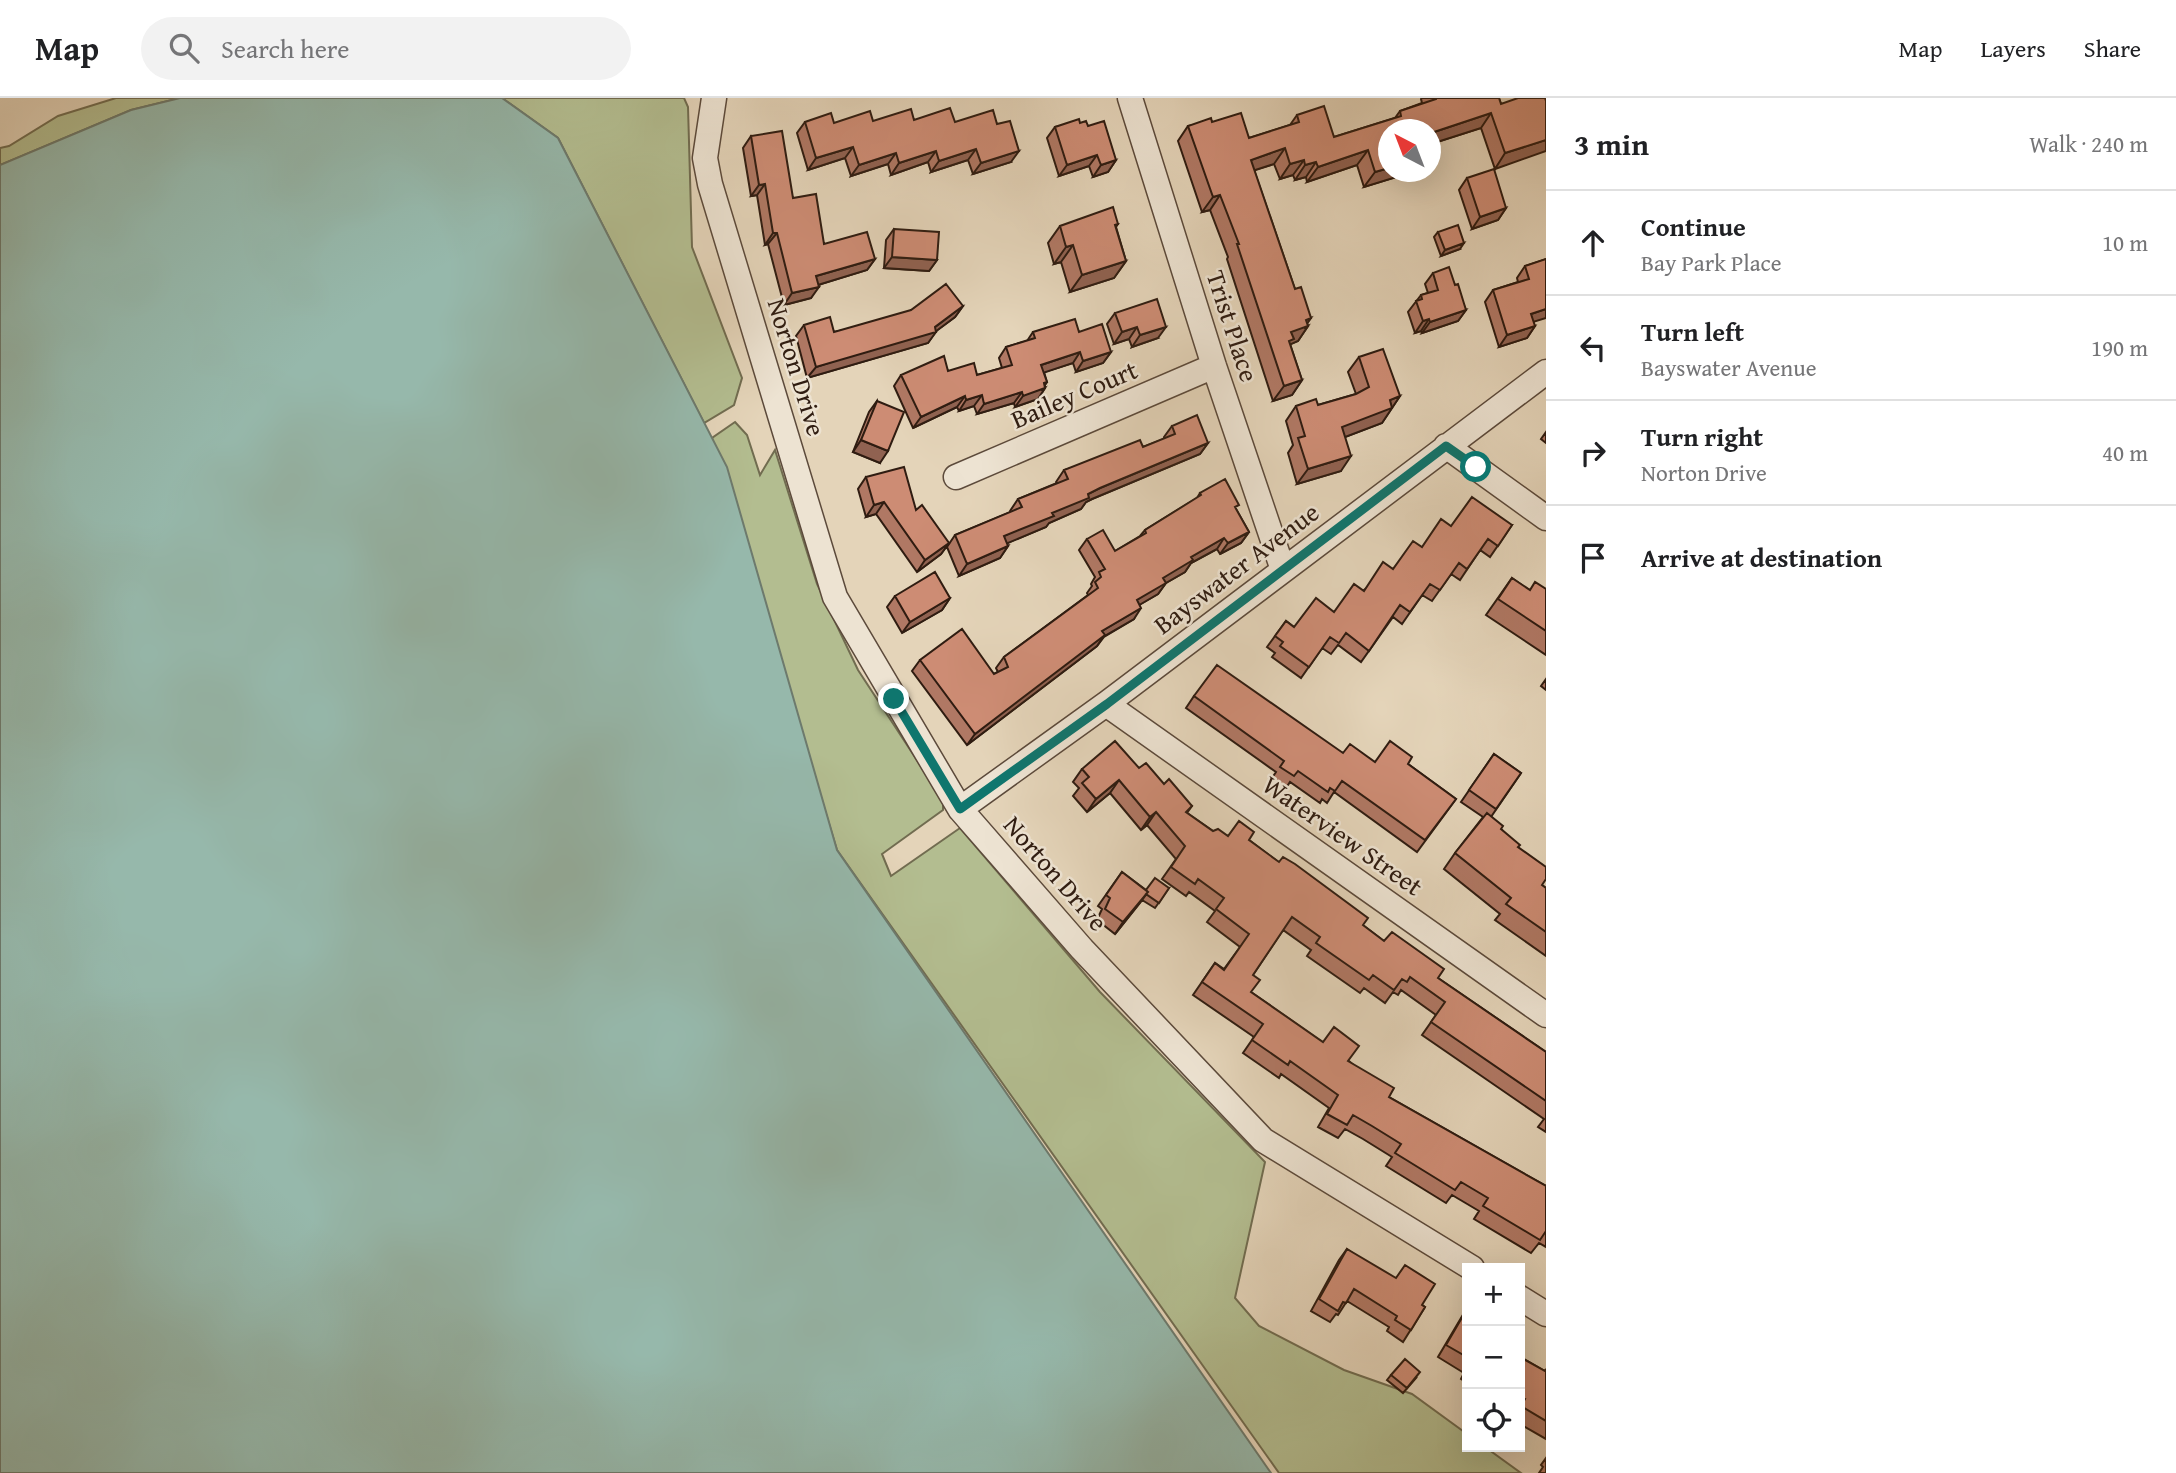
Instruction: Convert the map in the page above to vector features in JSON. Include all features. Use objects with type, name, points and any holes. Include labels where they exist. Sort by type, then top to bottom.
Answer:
[{"type":"street","name":"Norton Drive","points":[[714,98],[705,158],[710,184],[835,597],[960,809],[1082,949],[1263,1140],[1464,1263]]},
{"type":"street","name":"Trist Place","points":[[1130,98],[1214,366],[1283,570]]},
{"type":"street","name":"Bailey Court","points":[[957,477],[1214,366]]},
{"type":"street","name":"Bayswater Avenue","points":[[960,809],[1107,704],[1546,372]]},
{"type":"street","points":[[1446,446],[1546,517]]},
{"type":"street","name":"Waterview Street","points":[[1107,704],[1546,1015]]},
{"type":"street","points":[[1525,1301],[1546,1314]]},
{"type":"green space","points":[[116,98],[180,98],[131,110],[0,165],[0,148],[9,146],[58,116]]},
{"type":"green space","points":[[502,98],[684,98],[688,107],[692,247],[742,378],[734,405],[704,423],[558,138]]},
{"type":"green space","points":[[735,422],[747,435],[760,475],[775,450],[817,584],[858,670],[943,800],[943,810],[882,854],[891,876],[960,828],[1100,992],[1265,1162],[1235,1298],[1259,1326],[1344,1370],[1412,1394],[1462,1430],[1462,1452],[1492,1452],[1521,1473],[1279,1473],[837,850],[712,438]]},
{"type":"shaded area","points":[[180,98],[502,98],[558,138],[727,467],[837,850],[1271,1473],[0,1473],[0,165],[131,110]]},
{"type":"building","points":[[1499,98],[1501,104],[1518,98],[1545,98],[1546,140],[1505,153],[1491,113],[1441,130],[1441,119],[1391,119],[1401,116],[1400,111],[1436,99]]},
{"type":"building","points":[[1324,106],[1334,137],[1378,123],[1378,171],[1375,172],[1368,150],[1318,167],[1316,162],[1305,165],[1304,160],[1290,164],[1285,148],[1251,160],[1295,289],[1301,287],[1311,318],[1306,320],[1308,326],[1291,332],[1294,339],[1289,341],[1302,380],[1284,386],[1239,244],[1220,195],[1213,197],[1188,126],[1211,118],[1212,122],[1241,113],[1249,138],[1299,122],[1297,115]]},
{"type":"building","points":[[950,108],[955,122],[993,110],[997,124],[1010,121],[1019,151],[981,163],[976,149],[939,161],[936,151],[899,163],[896,153],[859,165],[853,147],[816,158],[805,122],[831,113],[834,123],[870,111],[873,121],[911,109],[914,120]]},
{"type":"building","points":[[1079,119],[1080,123],[1086,121],[1088,126],[1104,121],[1116,160],[1101,165],[1097,155],[1067,165],[1055,127]]},
{"type":"building","points":[[782,131],[793,198],[816,194],[824,244],[867,232],[875,259],[816,276],[819,287],[792,293],[777,233],[773,233],[765,184],[759,185],[751,136]]},
{"type":"building","points":[[1494,169],[1506,208],[1480,217],[1467,178]]},
{"type":"building","points":[[1113,207],[1118,224],[1115,225],[1126,261],[1082,275],[1073,245],[1066,247],[1060,226]]},
{"type":"building","points":[[1458,225],[1464,243],[1445,250],[1438,232]]},
{"type":"building","points":[[894,229],[939,232],[937,260],[892,257]]},
{"type":"building","points":[[1546,259],[1546,309],[1531,314],[1535,326],[1507,335],[1493,290],[1529,279],[1525,266]]},
{"type":"building","points":[[1449,267],[1455,285],[1458,284],[1466,310],[1430,322],[1429,319],[1423,321],[1416,301],[1422,299],[1421,295],[1438,290],[1433,273]]},
{"type":"building","points":[[946,284],[963,306],[935,327],[936,332],[816,367],[804,325],[830,317],[834,332],[911,310]]},
{"type":"building","points":[[1157,299],[1166,327],[1140,335],[1137,327],[1122,332],[1115,313]]},
{"type":"building","points":[[1075,319],[1079,332],[1102,324],[1111,352],[1083,361],[1080,352],[1041,365],[1047,382],[1044,383],[1045,388],[1023,396],[1022,392],[984,404],[982,395],[966,400],[965,396],[921,417],[901,375],[944,356],[948,371],[974,363],[977,375],[1012,365],[1006,347],[1035,338],[1033,332]]},
{"type":"building","points":[[1383,349],[1400,396],[1390,400],[1392,408],[1342,427],[1351,456],[1308,469],[1298,438],[1305,436],[1296,406],[1316,399],[1318,405],[1356,394],[1369,387],[1359,357]]},
{"type":"building","points":[[877,401],[904,412],[888,451],[861,440]]},
{"type":"building","points":[[1197,415],[1208,443],[1100,488],[1088,494],[1089,498],[1052,513],[1054,516],[1004,536],[1008,546],[967,564],[955,535],[1022,507],[1018,499],[1068,479],[1064,470],[1140,440],[1143,447],[1175,434],[1172,426]]},
{"type":"building","points":[[904,467],[916,510],[922,505],[949,543],[925,560],[884,502],[874,505],[866,477]]},
{"type":"building","points":[[1225,479],[1239,505],[1235,507],[1249,532],[1228,543],[1224,538],[1191,557],[1193,560],[1163,578],[1166,583],[1137,600],[1141,608],[1102,631],[1105,635],[975,734],[920,660],[962,629],[994,674],[1008,667],[1004,657],[1098,588],[1095,582],[1101,577],[1099,572],[1105,569],[1087,539],[1103,530],[1115,551]]},
{"type":"building","points":[[1472,497],[1512,525],[1498,546],[1488,539],[1467,569],[1459,563],[1440,590],[1430,584],[1410,612],[1400,605],[1369,651],[1346,633],[1339,643],[1330,637],[1309,667],[1280,646],[1283,642],[1275,636],[1286,621],[1294,627],[1316,598],[1334,612],[1354,584],[1364,591],[1383,562],[1393,569],[1413,541],[1422,547],[1441,519],[1451,526]]},
{"type":"building","points":[[935,572],[950,598],[910,622],[895,596]]},
{"type":"building","points":[[1512,578],[1530,590],[1535,582],[1546,589],[1546,631],[1498,599]]},
{"type":"building","points":[[1217,665],[1343,753],[1350,744],[1375,762],[1390,741],[1412,757],[1408,764],[1456,799],[1425,840],[1342,781],[1335,791],[1330,788],[1328,792],[1298,771],[1294,776],[1280,767],[1284,761],[1194,696]]},
{"type":"building","points":[[1115,741],[1139,768],[1146,763],[1164,784],[1169,779],[1192,806],[1186,812],[1213,831],[1218,829],[1228,836],[1239,821],[1254,832],[1249,840],[1279,862],[1283,857],[1295,864],[1368,918],[1363,925],[1384,941],[1392,932],[1444,969],[1438,978],[1546,1052],[1546,1101],[1431,1022],[1445,1002],[1410,977],[1407,982],[1402,979],[1394,990],[1373,975],[1369,980],[1316,943],[1320,937],[1292,917],[1253,975],[1260,980],[1251,992],[1323,1042],[1334,1027],[1359,1046],[1348,1061],[1394,1088],[1389,1097],[1546,1186],[1546,1231],[1540,1240],[1483,1206],[1488,1198],[1461,1182],[1455,1190],[1395,1153],[1401,1144],[1372,1126],[1353,1115],[1347,1125],[1327,1114],[1338,1095],[1290,1061],[1288,1065],[1252,1040],[1263,1024],[1202,982],[1215,963],[1224,970],[1249,934],[1216,909],[1224,898],[1198,879],[1195,884],[1171,867],[1185,846],[1156,812],[1150,817],[1119,780],[1096,799],[1082,783],[1089,777],[1082,769]]},
{"type":"building","points":[[1494,754],[1521,773],[1496,809],[1469,790]]},
{"type":"building","points":[[1487,813],[1503,826],[1501,829],[1520,845],[1518,847],[1546,867],[1546,879],[1542,885],[1546,888],[1546,932],[1506,904],[1511,898],[1455,853]]},
{"type":"building","points":[[1122,872],[1148,892],[1123,922],[1105,909],[1110,898],[1106,895]]},
{"type":"building","points":[[1155,878],[1169,888],[1159,903],[1146,894]]},
{"type":"building","points":[[1347,1249],[1396,1278],[1405,1265],[1435,1284],[1411,1330],[1395,1320],[1397,1316],[1354,1289],[1338,1311],[1319,1299]]},
{"type":"building","points":[[1462,1318],[1462,1354],[1446,1345]]},
{"type":"building","points":[[1405,1359],[1420,1372],[1407,1388],[1391,1375]]},
{"type":"building","points":[[1525,1360],[1546,1370],[1546,1421],[1525,1408]]},
{"type":"route","points":[[894,699],[960,809],[1107,704],[1446,446],[1476,467]]}]
